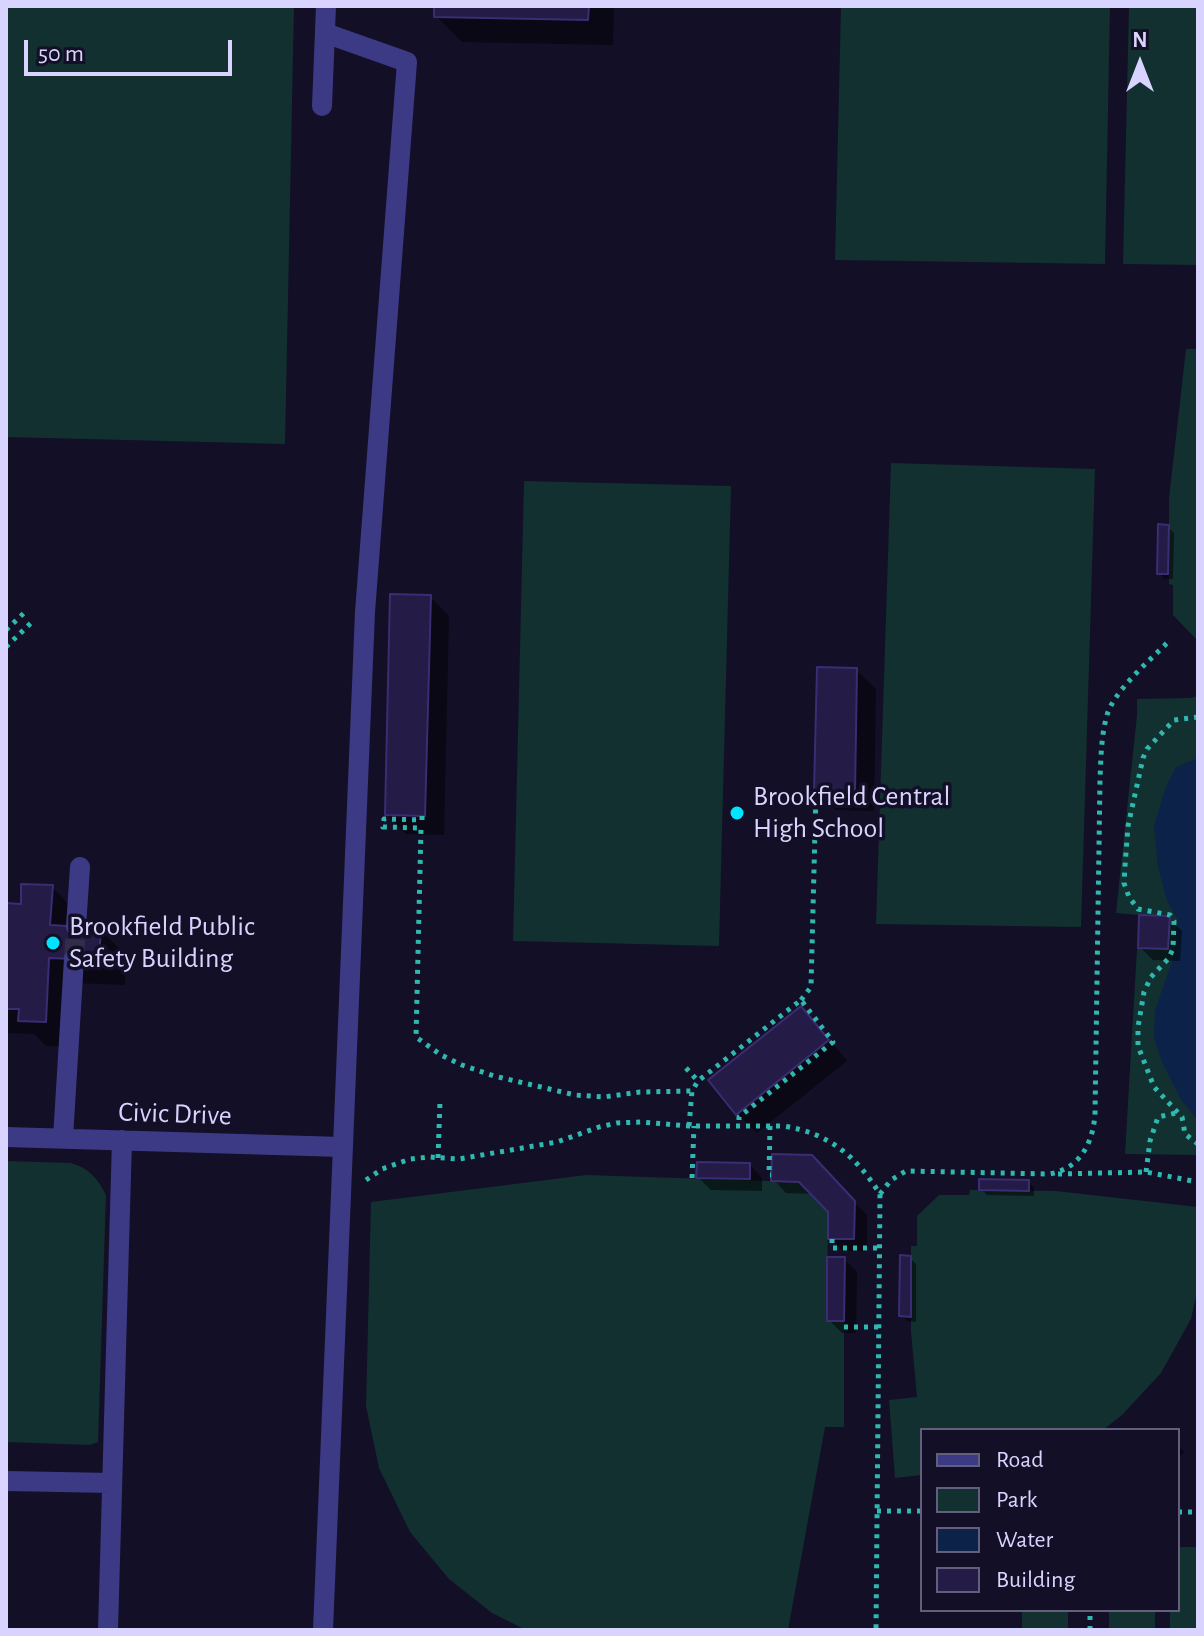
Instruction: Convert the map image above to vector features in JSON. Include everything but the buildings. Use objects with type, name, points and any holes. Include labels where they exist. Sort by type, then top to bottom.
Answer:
[{"type":"street","points":[[322,106],[326,6]]},
{"type":"street","points":[[323,1630],[365,612],[407,62],[325,33]]},
{"type":"street","points":[[76,927],[80,867]]},
{"type":"street","points":[[63,1138],[74,959]]},
{"type":"street","name":"Civic Drive","points":[[6,1137],[342,1147]]},
{"type":"street","points":[[108,1630],[122,1140]]},
{"type":"street","points":[[6,1481],[112,1483]]},
{"type":"path","points":[[6,630],[25,612]]},
{"type":"path","points":[[6,647],[33,621]]},
{"type":"path","points":[[1049,1174],[1075,1164],[1087,1147],[1094,1125],[1100,779],[1107,714],[1114,699],[1168,642]]},
{"type":"path","points":[[1198,717],[1174,720],[1147,749],[1128,826],[1124,883],[1138,909],[1170,915],[1174,921],[1173,949],[1151,977],[1144,992],[1138,1046],[1154,1087],[1182,1117],[1185,1134],[1198,1144]]},
{"type":"path","points":[[692,1178],[692,1091],[698,1081],[801,1000],[811,987],[816,791]]},
{"type":"path","points":[[422,816],[422,820],[384,819],[383,827],[421,828],[416,1037],[462,1065],[494,1076],[590,1098],[640,1092],[692,1091]]},
{"type":"path","points":[[739,1126],[739,1117],[833,1042],[801,1000]]},
{"type":"path","points":[[686,1068],[698,1081]]},
{"type":"path","points":[[438,1158],[440,1101]]},
{"type":"path","points":[[1146,1172],[1150,1141],[1158,1117],[1177,1113]]},
{"type":"path","points":[[361,1184],[374,1173],[410,1159],[459,1159],[557,1142],[617,1123],[796,1128],[833,1142],[847,1152],[880,1194],[876,1630]]},
{"type":"path","points":[[770,1126],[771,1175]]},
{"type":"path","points":[[880,1194],[891,1180],[906,1171],[1049,1174],[1146,1172],[1198,1182]]},
{"type":"path","points":[[832,1239],[832,1248],[880,1248]]},
{"type":"path","points":[[844,1327],[879,1327]]},
{"type":"path","points":[[877,1511],[920,1511]]},
{"type":"green space","points":[[6,6],[294,6],[285,444],[6,437]]},
{"type":"green space","points":[[841,6],[1110,6],[1105,264],[835,260]]},
{"type":"green space","points":[[1129,6],[1198,6],[1198,265],[1123,264]]},
{"type":"green space","points":[[1186,349],[1198,349],[1198,638],[1173,615],[1173,585],[1169,584],[1169,498]]},
{"type":"green space","points":[[891,463],[1095,469],[1081,927],[876,924]]},
{"type":"green space","points":[[524,481],[731,486],[719,946],[513,941]]},
{"type":"green space","points":[[1198,696],[1198,1155],[1125,1154],[1139,915],[1116,913],[1137,699]]},
{"type":"green space","points":[[6,1161],[77,1165],[92,1175],[106,1195],[98,1442],[90,1445],[6,1442]]},
{"type":"green space","points":[[586,1175],[799,1182],[828,1212],[827,1320],[844,1321],[844,1427],[825,1427],[788,1630],[526,1630],[492,1613],[449,1579],[410,1532],[379,1468],[366,1406],[371,1202]]},
{"type":"green space","points":[[970,1190],[1056,1191],[1198,1207],[1198,1288],[1191,1319],[1161,1373],[1106,1428],[920,1428],[920,1475],[895,1478],[889,1400],[917,1397],[911,1332],[911,1246],[917,1246],[917,1216],[939,1195],[969,1195]]},
{"type":"green space","points":[[1180,1547],[1198,1547],[1198,1630],[1170,1630],[1170,1612],[1180,1612]]},
{"type":"green space","points":[[1022,1612],[1068,1612],[1068,1630],[1022,1630]]},
{"type":"green space","points":[[1109,1612],[1155,1612],[1155,1630],[1109,1630]]},
{"type":"water","points":[[1198,758],[1198,1120],[1182,1101],[1162,1062],[1154,1038],[1155,1010],[1175,953],[1177,919],[1167,901],[1158,867],[1154,826],[1165,789],[1176,767]]},
{"type":"tunnel","points":[[74,959],[76,927]]},
{"type":"place","name":"Brookfield Central High School","points":[[737,813]]},
{"type":"place","name":"Brookfield Public Safety Building","points":[[53,943]]}]
